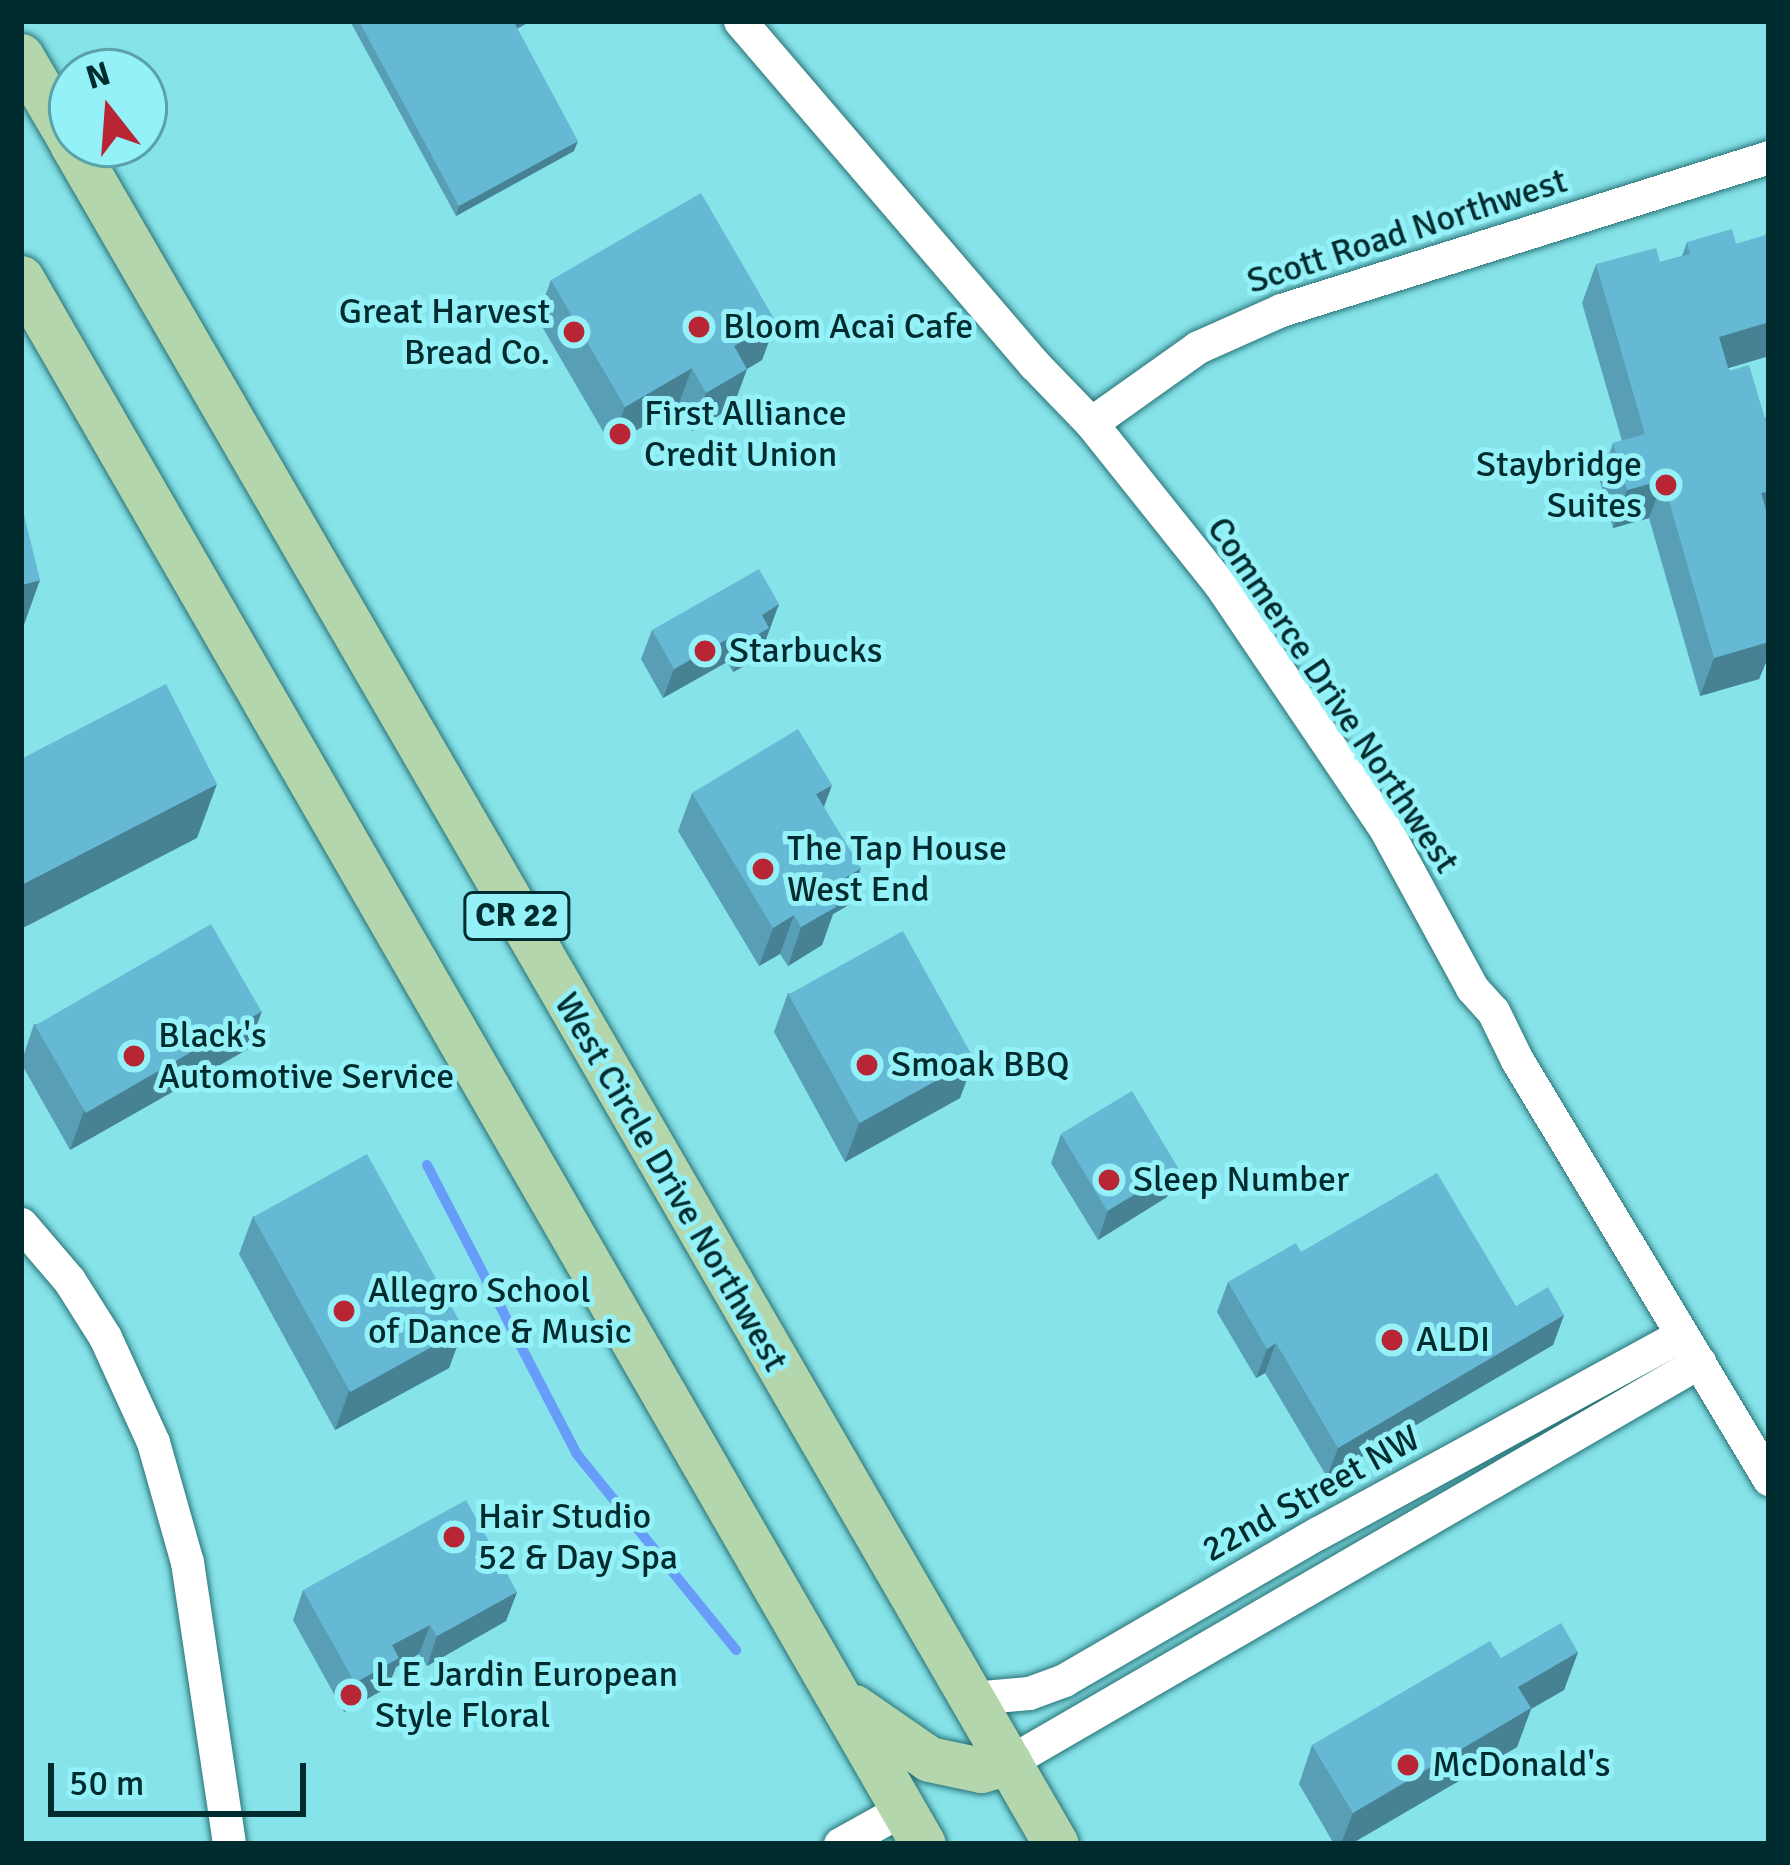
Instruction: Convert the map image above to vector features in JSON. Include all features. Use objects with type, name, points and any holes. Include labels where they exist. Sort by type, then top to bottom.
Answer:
[{"type":"main road","name":"West Circle Drive Northwest","points":[[21,56],[48,103]]},
{"type":"main road","name":"West Circle Drive Northwest","points":[[86,168],[1056,1844]]},
{"type":"main road","name":"CR 22","points":[[21,278],[913,1826]]},
{"type":"main road","points":[[838,1694],[929,1759],[981,1770],[1009,1762]]},
{"type":"street","name":"Commerce Drive Northwest","points":[[740,21],[1034,364],[1091,423],[1221,586],[1386,830],[1472,988],[1493,1011],[1517,1060],[1769,1479]]},
{"type":"street","name":"Scott Road Northwest","points":[[1091,423],[1198,346],[1281,310],[1769,157]]},
{"type":"street","points":[[21,1224],[69,1280],[104,1337],[153,1442],[187,1562],[230,1844]]},
{"type":"street","name":"22nd Street NW","points":[[971,1698],[1029,1693],[1064,1680],[1318,1533],[1690,1348]]},
{"type":"street","points":[[1009,1762],[1690,1348]]},
{"type":"street","points":[[840,1844],[913,1826]]},
{"type":"building","points":[[359,21],[516,21],[578,141],[459,206]]},
{"type":"building","points":[[701,193],[776,322],[734,346],[747,369],[706,393],[692,368],[625,407],[551,280]]},
{"type":"building","points":[[1732,229],[1736,244],[1769,234],[1769,322],[1719,337],[1729,371],[1749,365],[1769,432],[1769,491],[1761,493],[1769,520],[1769,642],[1714,658],[1663,480],[1627,490],[1613,443],[1645,434],[1596,264],[1656,248],[1660,262],[1690,254],[1687,242]]},
{"type":"building","points":[[21,502],[40,580],[21,585]]},
{"type":"building","points":[[759,569],[779,604],[762,615],[769,628],[743,643],[738,633],[674,669],[652,630]]},
{"type":"building","points":[[166,684],[217,784],[21,885],[21,759]]},
{"type":"building","name":"The Tap House West End","points":[[798,729],[832,785],[816,794],[861,868],[826,889],[836,907],[801,927],[794,915],[773,928],[692,793]]},
{"type":"building","name":"Black's Automotive Service","points":[[211,924],[262,1011],[86,1113],[35,1026]]},
{"type":"building","name":"Smoak BBQ","points":[[903,931],[974,1060],[860,1123],[788,995]]},
{"type":"building","points":[[1132,1091],[1178,1168],[1107,1211],[1061,1134]]},
{"type":"building","name":"Allegro School of Dance & Music","points":[[367,1154],[464,1329],[350,1392],[253,1217]]},
{"type":"building","name":"ALDI","points":[[1437,1173],[1516,1306],[1548,1287],[1564,1315],[1338,1448],[1276,1343],[1267,1349],[1228,1282],[1296,1243],[1301,1252]]},
{"type":"building","points":[[466,1500],[517,1592],[437,1636],[430,1625],[392,1645],[399,1658],[355,1683],[303,1590]]},
{"type":"building","points":[[1561,1623],[1578,1652],[1518,1687],[1531,1708],[1353,1813],[1312,1745],[1490,1641],[1501,1658]]},
{"type":"waterway","points":[[427,1165],[576,1453],[736,1650]]},
{"type":"place","name":"Bloom Acai Cafe","points":[[699,327]]},
{"type":"place","name":"Great Harvest Bread Co.","points":[[574,332]]},
{"type":"place","name":"First Alliance Credit Union","points":[[620,434]]},
{"type":"place","name":"Staybridge Suites","points":[[1666,485]]},
{"type":"place","name":"Starbucks","points":[[705,651]]},
{"type":"place","name":"The Tap House West End","points":[[763,869]]},
{"type":"place","name":"Black's Automotive Service","points":[[134,1056]]},
{"type":"place","name":"Smoak BBQ","points":[[867,1065]]},
{"type":"place","name":"Sleep Number","points":[[1109,1180]]},
{"type":"place","name":"Allegro School of Dance & Music","points":[[344,1311]]},
{"type":"place","name":"ALDI","points":[[1392,1340]]},
{"type":"place","name":"Hair Studio 52 & Day Spa","points":[[454,1537]]},
{"type":"place","name":"L E Jardin European Style Floral","points":[[351,1695]]},
{"type":"place","name":"McDonald's","points":[[1408,1765]]}]
